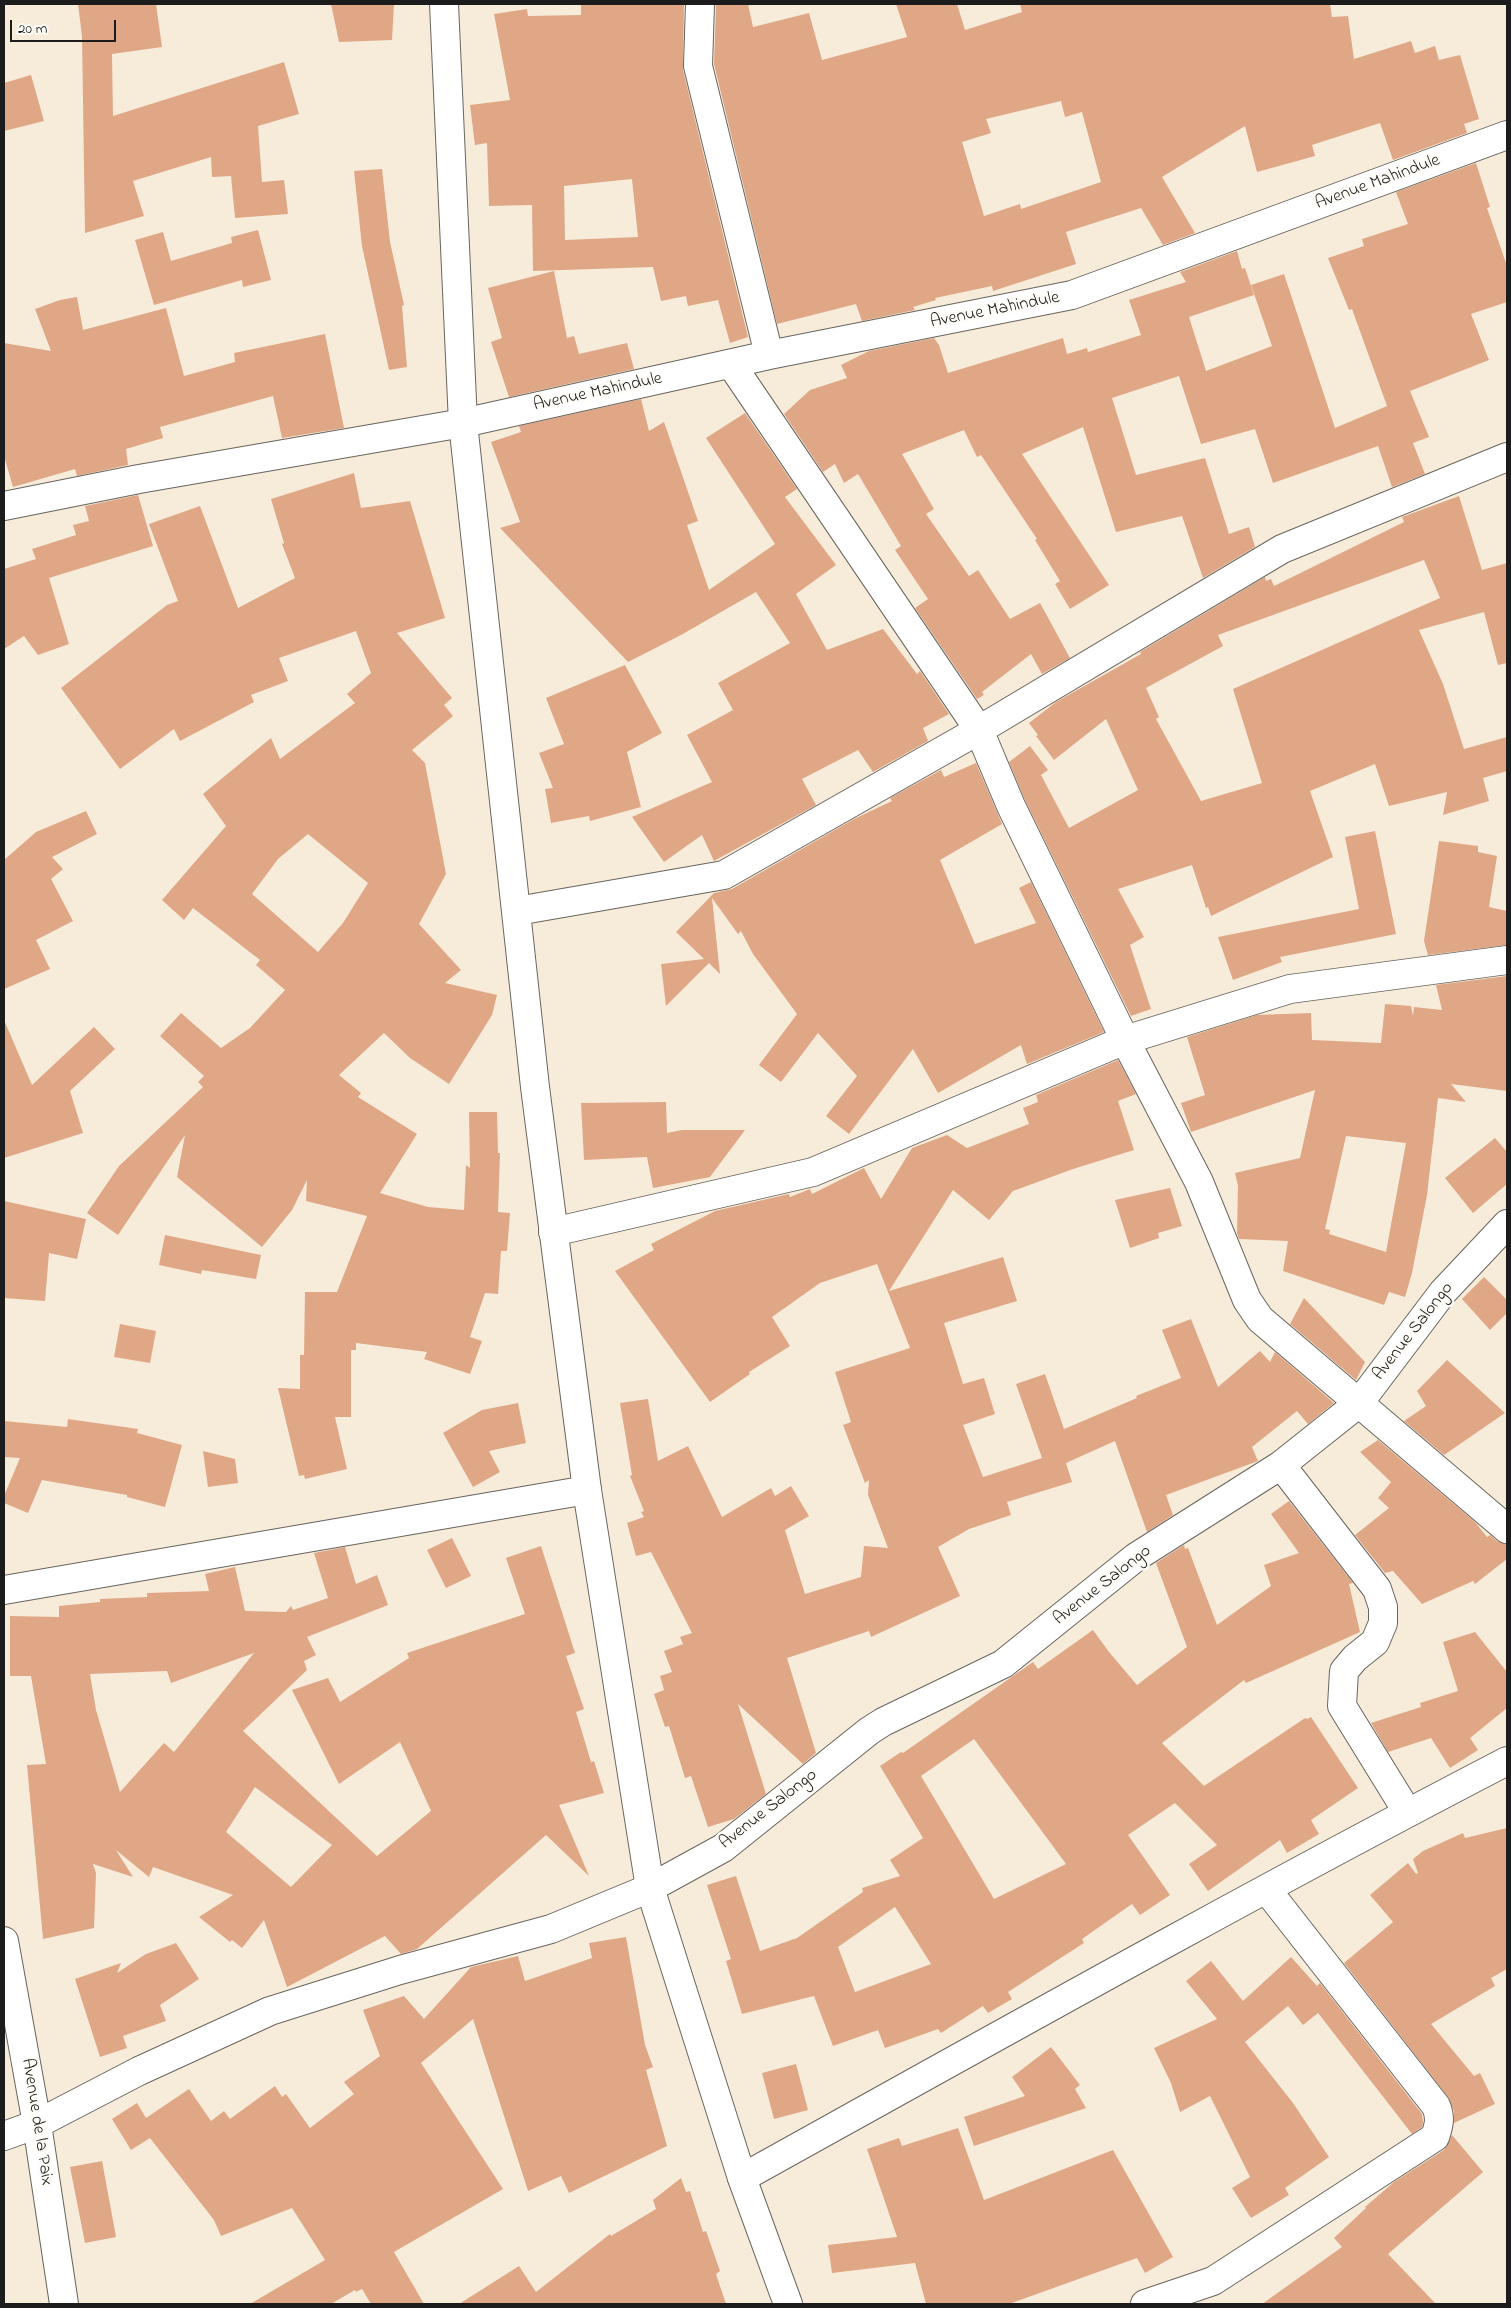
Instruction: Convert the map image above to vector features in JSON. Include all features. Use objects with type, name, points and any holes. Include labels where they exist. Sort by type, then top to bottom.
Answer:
[{"type":"street","points":[[444,4],[463,423],[535,1087],[587,1490],[650,1888],[742,2178],[788,2304]]},
{"type":"street","points":[[700,4],[698,66],[769,355]]},
{"type":"street","name":"Avenue Mahindule","points":[[4,506],[139,479],[463,423],[769,355],[1083,293],[1507,135]]},
{"type":"street","points":[[731,364],[979,730],[1011,806],[1125,1040],[1199,1182],[1252,1310],[1260,1319],[1507,1529]]},
{"type":"street","points":[[517,911],[724,875],[979,730],[1282,549],[1507,457]]},
{"type":"street","points":[[553,1232],[814,1172],[1125,1040],[1300,986],[1507,960]]},
{"type":"street","name":"Avenue Salongo","points":[[4,2136],[37,2124],[139,2071],[270,2011],[400,1970],[551,1928],[650,1888],[723,1848],[883,1722],[1003,1664],[1136,1557],[1281,1465],[1359,1403],[1443,1292],[1507,1224]]},
{"type":"street","points":[[1281,1465],[1377,1589],[1383,1607],[1383,1623],[1375,1642],[1355,1658],[1344,1670],[1342,1706],[1408,1813]]},
{"type":"street","points":[[4,1590],[587,1490]]},
{"type":"street","points":[[742,2178],[1408,1813],[1507,1761]]},
{"type":"street","points":[[1145,2304],[1212,2280],[1435,2137],[1439,2127],[1440,2117],[1436,2106],[1267,1890]]},
{"type":"street","name":"Avenue de la Paix","points":[[4,1941],[37,2124],[64,2304]]},
{"type":"building","points":[[78,4],[156,4],[162,47],[112,54],[113,116],[284,62],[299,114],[258,126],[262,182],[284,180],[288,214],[235,218],[231,176],[212,177],[211,157],[133,181],[144,216],[85,233],[82,36]]},
{"type":"building","points":[[331,4],[394,4],[392,40],[339,42]]},
{"type":"building","points":[[581,4],[684,4],[683,70],[748,337],[730,343],[718,300],[688,306],[686,296],[661,301],[653,267],[533,271],[532,205],[489,206],[487,143],[475,145],[470,105],[510,100],[494,14],[527,9],[528,16],[581,15]],"holes":[[[632,179],[638,237],[565,240],[564,186]]]},
{"type":"building","points":[[716,4],[748,4],[753,27],[809,13],[822,60],[907,37],[896,4],[957,4],[965,30],[1022,12],[1020,4],[1330,4],[1332,17],[1348,16],[1354,59],[1411,41],[1415,53],[1435,46],[1439,60],[1460,55],[1479,119],[1464,124],[1467,133],[1393,160],[1380,123],[1312,145],[1315,156],[1257,172],[1245,126],[1162,177],[1195,233],[1163,245],[1141,208],[1066,232],[1076,264],[993,291],[992,286],[935,298],[936,300],[913,307],[915,310],[862,321],[856,304],[777,324],[714,64]],"holes":[[[1061,101],[1065,117],[1082,112],[1101,182],[1021,209],[1020,204],[984,216],[962,142],[991,133],[986,119]]]},
{"type":"building","points":[[31,75],[44,121],[4,131],[4,83]]},
{"type":"building","points":[[1476,163],[1490,207],[1487,208],[1507,266],[1507,302],[1471,314],[1489,360],[1410,391],[1429,437],[1413,443],[1425,474],[1392,487],[1378,446],[1273,483],[1255,429],[1201,444],[1179,376],[1112,398],[1136,475],[1205,458],[1229,534],[1249,527],[1255,547],[1203,578],[1182,516],[1116,532],[1083,427],[1022,454],[1109,585],[1070,609],[1055,584],[1060,581],[1035,540],[1037,539],[981,455],[977,457],[964,430],[902,454],[934,509],[926,514],[969,576],[978,570],[1010,619],[1040,603],[1070,658],[1042,674],[1031,654],[982,692],[984,695],[977,699],[915,608],[928,599],[895,550],[901,546],[858,474],[844,483],[835,464],[823,472],[784,414],[810,390],[847,378],[841,365],[869,351],[934,338],[939,345],[948,373],[1063,338],[1067,354],[1087,348],[1088,352],[1141,335],[1129,300],[1186,282],[1180,272],[1237,251],[1242,269],[1245,268],[1254,295],[1189,317],[1206,371],[1272,346],[1251,285],[1284,274],[1335,428],[1387,406],[1352,309],[1349,310],[1328,258],[1364,246],[1362,239],[1408,224],[1396,192]]},
{"type":"building","points":[[382,169],[390,242],[404,305],[402,306],[407,367],[389,370],[362,246],[354,171]]},
{"type":"building","points":[[258,230],[271,280],[243,287],[242,280],[154,305],[135,240],[163,232],[171,261],[232,243],[231,237]]},
{"type":"building","points":[[554,271],[567,338],[574,336],[579,354],[627,343],[634,369],[509,397],[491,342],[502,338],[488,288]]},
{"type":"building","points":[[77,297],[83,330],[166,308],[184,376],[235,362],[234,353],[325,334],[344,428],[282,438],[273,396],[160,427],[163,438],[126,449],[128,465],[77,476],[75,469],[13,487],[4,456],[4,343],[51,351],[35,309],[60,300]]},
{"type":"building","points":[[641,399],[649,431],[664,422],[698,521],[687,525],[709,590],[775,544],[706,438],[745,413],[797,489],[785,497],[836,565],[796,594],[827,650],[883,629],[917,674],[920,671],[949,714],[923,728],[928,741],[873,772],[858,750],[802,779],[816,805],[714,861],[702,835],[664,862],[632,817],[712,782],[687,735],[733,710],[718,683],[790,643],[756,592],[681,635],[628,662],[500,528],[520,522],[491,442],[521,432],[519,426]]},
{"type":"building","points":[[354,473],[361,508],[410,501],[445,618],[397,633],[452,698],[444,705],[453,716],[412,750],[425,763],[446,874],[419,924],[461,970],[445,983],[497,995],[492,1015],[449,1084],[410,1058],[384,1033],[339,1075],[361,1093],[358,1097],[417,1134],[380,1193],[428,1207],[464,1210],[466,1165],[470,1168],[469,1112],[497,1112],[498,1153],[500,1153],[498,1212],[510,1213],[507,1251],[501,1251],[498,1294],[485,1293],[470,1337],[482,1341],[470,1374],[424,1359],[427,1352],[356,1343],[356,1350],[351,1350],[351,1417],[335,1417],[347,1469],[305,1479],[304,1475],[299,1476],[278,1388],[300,1389],[300,1355],[304,1355],[305,1292],[337,1292],[367,1216],[306,1201],[307,1180],[292,1210],[262,1247],[177,1177],[185,1135],[118,1235],[87,1213],[119,1166],[203,1087],[198,1082],[204,1076],[160,1036],[181,1013],[221,1048],[250,1028],[285,990],[256,965],[260,960],[193,908],[184,920],[162,900],[226,826],[203,794],[271,738],[280,759],[355,703],[347,694],[371,673],[356,631],[279,658],[288,681],[251,695],[254,702],[180,741],[174,729],[120,769],[61,688],[167,605],[178,601],[149,524],[200,506],[238,608],[295,578],[282,544],[284,543],[271,499]],"holes":[[[308,834],[368,883],[343,923],[318,952],[252,894],[278,859]]]},
{"type":"building","points":[[138,495],[153,546],[49,578],[69,644],[38,655],[24,636],[4,649],[4,569],[36,559],[32,549],[76,535],[73,525],[89,521],[85,506]]},
{"type":"building","points":[[1459,496],[1482,570],[1507,563],[1507,663],[1498,665],[1484,612],[1419,630],[1443,684],[1464,749],[1507,737],[1507,771],[1483,778],[1489,801],[1443,815],[1447,792],[1389,806],[1375,764],[1310,791],[1333,857],[1211,916],[1208,907],[1206,908],[1192,865],[1118,889],[1144,937],[1130,945],[1151,1009],[1131,1016],[1025,800],[1009,762],[1030,746],[1048,770],[1041,775],[1069,828],[1138,790],[1106,719],[1054,760],[1029,723],[1056,702],[1141,654],[1140,652],[1265,577],[1266,581],[1271,579],[1274,586],[1404,522],[1402,517]],"holes":[[[1424,560],[1440,598],[1233,689],[1262,783],[1201,801],[1156,719],[1159,717],[1146,688],[1223,646],[1218,635]]]},
{"type":"building","points":[[625,665],[662,733],[627,752],[641,807],[590,821],[589,816],[551,823],[545,789],[553,788],[539,753],[564,744],[546,698]]},
{"type":"building","points":[[976,763],[1002,824],[940,860],[975,944],[1036,923],[1019,888],[1031,882],[1104,1032],[1027,1064],[1021,1045],[938,1093],[913,1049],[849,1134],[826,1116],[857,1076],[818,1033],[781,1082],[759,1065],[797,1014],[753,954],[741,931],[738,934],[712,898],[720,974],[709,963],[666,1006],[661,964],[704,959],[676,932],[714,893],[732,889],[854,819],[892,801],[890,798],[941,770],[944,777]]},
{"type":"building","points":[[86,811],[97,834],[52,857],[63,869],[51,879],[73,921],[36,940],[50,969],[4,989],[4,860],[36,832]]},
{"type":"building","points":[[1375,831],[1396,934],[1280,957],[1282,962],[1233,980],[1218,937],[1359,909],[1345,837]]},
{"type":"building","points":[[1439,841],[1478,846],[1478,852],[1497,856],[1489,907],[1507,911],[1507,945],[1428,955],[1424,941]]},
{"type":"building","points":[[1507,976],[1507,1091],[1451,1084],[1466,1102],[1438,1098],[1427,1195],[1412,1273],[1405,1297],[1389,1292],[1384,1305],[1283,1271],[1288,1241],[1239,1239],[1237,1233],[1238,1186],[1235,1173],[1300,1158],[1315,1090],[1191,1132],[1181,1103],[1205,1095],[1187,1037],[1257,1015],[1311,1013],[1312,1040],[1381,1043],[1385,1004],[1411,1006],[1413,1016],[1414,1007],[1442,1010],[1436,985]],"holes":[[[1346,1136],[1406,1143],[1386,1252],[1329,1234],[1330,1230],[1325,1229]]]},
{"type":"building","points":[[4,1020],[32,1085],[94,1027],[115,1049],[70,1091],[83,1133],[4,1158]]},
{"type":"building","points":[[1118,1060],[1136,1094],[1118,1101],[1134,1150],[1073,1169],[1013,1191],[989,1220],[953,1190],[889,1291],[1003,1257],[1017,1301],[944,1323],[963,1384],[984,1378],[995,1414],[963,1425],[983,1477],[1042,1458],[1016,1384],[1045,1374],[1064,1429],[1181,1378],[1162,1330],[1191,1319],[1218,1387],[1260,1351],[1270,1362],[1275,1352],[1334,1403],[1308,1424],[1297,1411],[1252,1447],[1258,1461],[1166,1495],[1173,1515],[1147,1532],[1115,1441],[1066,1463],[1072,1482],[1007,1502],[1011,1515],[969,1529],[938,1547],[960,1596],[871,1637],[869,1631],[787,1658],[816,1753],[803,1764],[738,1704],[766,1794],[734,1819],[708,1827],[691,1776],[685,1778],[669,1726],[665,1727],[654,1694],[664,1690],[660,1676],[672,1672],[664,1651],[683,1644],[680,1637],[692,1633],[651,1552],[636,1556],[627,1523],[644,1517],[641,1512],[644,1511],[630,1476],[632,1475],[620,1403],[648,1399],[658,1461],[688,1446],[722,1517],[771,1488],[775,1496],[791,1486],[809,1516],[785,1530],[805,1594],[861,1577],[864,1546],[888,1548],[868,1495],[869,1480],[865,1483],[843,1425],[851,1422],[835,1372],[910,1348],[877,1264],[820,1283],[772,1317],[790,1346],[749,1372],[750,1374],[710,1402],[615,1271],[654,1250],[651,1244],[715,1211],[789,1194],[790,1197],[810,1189],[812,1194],[864,1168],[881,1199],[912,1148],[947,1135],[967,1148],[1029,1124],[1023,1108],[1038,1102],[1036,1095]]},
{"type":"building","points":[[666,1102],[667,1133],[682,1130],[745,1130],[710,1177],[653,1188],[647,1157],[584,1160],[581,1103]]},
{"type":"building","points":[[1495,1138],[1507,1152],[1507,1184],[1473,1213],[1445,1178]]},
{"type":"building","points":[[1170,1188],[1182,1226],[1158,1233],[1159,1238],[1130,1248],[1115,1200]]},
{"type":"building","points":[[4,1201],[86,1219],[77,1259],[49,1253],[45,1301],[4,1298]]},
{"type":"building","points":[[165,1235],[261,1255],[256,1279],[202,1270],[201,1274],[159,1265]]},
{"type":"building","points":[[1484,1277],[1507,1300],[1507,1313],[1490,1330],[1462,1299]]},
{"type":"building","points":[[1304,1298],[1365,1362],[1356,1380],[1290,1324]]},
{"type":"building","points":[[120,1324],[156,1331],[150,1363],[114,1357]]},
{"type":"building","points":[[1447,1360],[1505,1413],[1444,1455],[1404,1421],[1426,1406],[1417,1391]]},
{"type":"building","points":[[518,1403],[526,1443],[489,1451],[500,1472],[473,1487],[443,1433],[482,1410]]},
{"type":"building","points":[[68,1419],[138,1429],[137,1433],[182,1445],[165,1507],[127,1497],[127,1495],[42,1480],[28,1513],[4,1503],[4,1496],[20,1458],[4,1457],[4,1421],[67,1427]]},
{"type":"building","points":[[1378,1440],[1475,1522],[1487,1537],[1490,1535],[1497,1541],[1507,1544],[1507,1559],[1475,1584],[1473,1581],[1422,1604],[1393,1571],[1385,1573],[1355,1535],[1389,1508],[1378,1498],[1391,1482],[1360,1452]]},
{"type":"building","points":[[203,1451],[235,1459],[238,1483],[208,1487]]},
{"type":"building","points":[[1289,1501],[1353,1583],[1349,1584],[1360,1632],[1246,1683],[1244,1680],[1162,1743],[1204,1786],[1305,1718],[1311,1717],[1358,1788],[1311,1820],[1319,1834],[1287,1853],[1280,1840],[1208,1891],[1189,1864],[1217,1845],[1175,1803],[1128,1835],[1170,1895],[1140,1915],[1132,1904],[1082,1939],[1084,1943],[1008,1992],[1012,1999],[988,2013],[983,2006],[941,2033],[938,2029],[885,2048],[878,2030],[833,2046],[814,1996],[742,2014],[726,1961],[731,1959],[707,1885],[736,1876],[760,1951],[797,1938],[863,1892],[862,1888],[900,1876],[890,1860],[923,1838],[880,1766],[901,1752],[903,1753],[1033,1662],[1038,1669],[1093,1630],[1137,1685],[1187,1647],[1156,1563],[1184,1545],[1185,1549],[1188,1548],[1217,1625],[1271,1586],[1264,1565],[1299,1553],[1271,1514]],"holes":[[[974,1739],[1066,1864],[994,1899],[921,1776]],[[895,1907],[931,1964],[855,1992],[838,1947]]]},
{"type":"building","points":[[452,1538],[471,1576],[446,1588],[427,1550]]},
{"type":"building","points":[[541,1546],[575,1653],[566,1656],[584,1709],[576,1712],[591,1762],[594,1761],[604,1793],[559,1805],[589,1876],[546,1835],[417,1949],[401,1954],[385,1936],[287,1987],[264,1920],[242,1948],[232,1940],[230,1942],[199,1917],[233,1895],[153,1867],[149,1877],[116,1850],[133,1877],[93,1864],[96,1873],[94,1928],[43,1939],[27,1765],[46,1764],[31,1676],[10,1676],[10,1616],[59,1617],[59,1606],[100,1602],[100,1599],[147,1597],[147,1593],[209,1591],[205,1574],[235,1567],[245,1611],[286,1612],[291,1606],[293,1610],[328,1598],[314,1553],[345,1547],[356,1584],[377,1575],[388,1605],[307,1637],[316,1655],[304,1661],[307,1670],[243,1731],[377,1856],[431,1811],[400,1742],[339,1784],[292,1690],[328,1678],[340,1702],[409,1658],[407,1653],[525,1614],[506,1558]],"holes":[[[254,1653],[174,1752],[164,1743],[120,1792],[96,1710],[90,1674],[167,1671],[171,1683]],[[255,1787],[332,1845],[291,1887],[226,1832]]]},
{"type":"building","points":[[1475,1632],[1507,1672],[1507,1708],[1470,1738],[1478,1750],[1450,1768],[1431,1738],[1388,1752],[1371,1723],[1421,1707],[1420,1703],[1458,1691],[1443,1642]]},
{"type":"building","points":[[1507,1828],[1507,1969],[1491,1978],[1495,1986],[1431,2024],[1474,2076],[1480,2073],[1495,2104],[1454,2123],[1454,2111],[1448,2097],[1344,1963],[1393,1922],[1370,1895],[1408,1863],[1416,1874],[1418,1873],[1413,1859],[1423,1851],[1463,1833],[1465,1838]]},
{"type":"building","points":[[626,1937],[645,2045],[653,2067],[646,2070],[667,2146],[569,2193],[561,2176],[528,2191],[473,2019],[421,2063],[503,2189],[394,2252],[424,2304],[371,2304],[362,2289],[356,2292],[355,2290],[331,2304],[250,2304],[325,2260],[292,2208],[221,2236],[214,2220],[150,2138],[131,2150],[112,2119],[137,2103],[146,2118],[189,2089],[211,2121],[224,2111],[230,2119],[275,2086],[282,2097],[286,2094],[310,2128],[354,2094],[344,2082],[380,2056],[363,2010],[404,1996],[424,2019],[471,1967],[518,1956],[525,1981],[592,1958],[589,1943]]},
{"type":"building","points":[[176,1943],[199,1979],[160,2005],[166,2021],[123,2036],[127,2048],[100,2057],[75,1979],[121,1963],[117,1973],[146,1954]]},
{"type":"building","points":[[1291,1957],[1317,1986],[1320,1983],[1422,2114],[1423,2122],[1422,2127],[1412,2134],[1318,2013],[1303,2025],[1288,2006],[1245,2042],[1293,2103],[1329,2157],[1285,2188],[1289,2195],[1251,2218],[1232,2188],[1250,2177],[1210,2096],[1180,2112],[1171,2083],[1154,2048],[1217,2019],[1186,1981],[1211,1961],[1243,2001]]},
{"type":"building","points":[[1051,2047],[1080,2085],[1075,2089],[1086,2108],[974,2146],[964,2117],[1025,2096],[1012,2077]]},
{"type":"building","points":[[796,2064],[808,2110],[774,2119],[762,2073]]},
{"type":"building","points":[[958,2128],[984,2200],[1113,2150],[1173,2257],[1145,2273],[1137,2258],[1009,2304],[926,2304],[915,2263],[832,2273],[828,2245],[897,2237],[867,2149],[899,2138],[902,2146]]},
{"type":"building","points":[[1452,2135],[1483,2172],[1388,2254],[1436,2304],[1262,2304],[1342,2247],[1334,2238],[1365,2207],[1394,2182],[1444,2150]]},
{"type":"building","points":[[102,2161],[116,2237],[85,2243],[70,2167]]},
{"type":"building","points":[[681,2178],[686,2192],[690,2191],[703,2232],[706,2231],[720,2271],[716,2274],[726,2304],[459,2304],[519,2266],[536,2292],[610,2234],[611,2236],[656,2209],[653,2200]]}]
